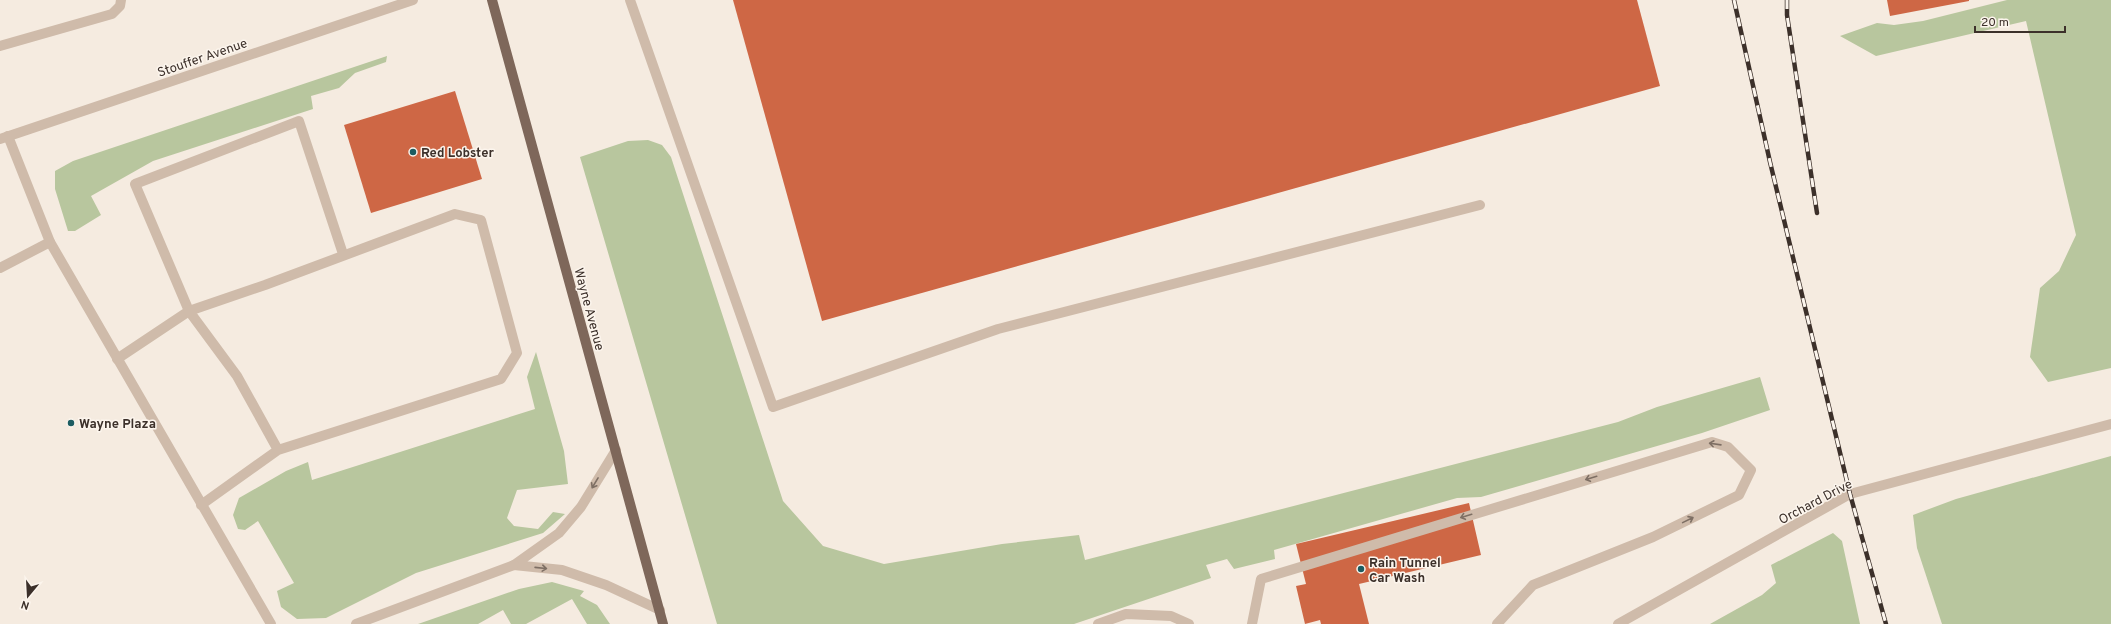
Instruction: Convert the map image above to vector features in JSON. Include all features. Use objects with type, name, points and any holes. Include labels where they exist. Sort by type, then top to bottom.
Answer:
[{"type":"main road","name":"Wayne Avenue","points":[[492,0],[664,624]]},
{"type":"street","points":[[0,46],[112,14],[120,6],[121,0]]},
{"type":"street","name":"Stouffer Avenue","points":[[4,137],[413,0]]},
{"type":"street","points":[[630,0],[773,407],[998,329],[1480,205]]},
{"type":"street","points":[[278,450],[237,376],[189,311],[135,184],[299,121],[343,254]]},
{"type":"street","points":[[4,137],[50,242],[271,624]]},
{"type":"street","points":[[117,359],[189,311],[265,285],[343,254],[454,214],[481,220],[517,353],[501,379],[278,450],[201,505]]},
{"type":"street","points":[[0,268],[50,242]]},
{"type":"street","name":"Orchard Drive","points":[[1618,624],[1850,494],[2111,424]]},
{"type":"street","points":[[1252,624],[1261,578],[1712,442],[1728,447],[1751,470],[1739,494],[1653,537],[1533,584],[1497,624]]},
{"type":"street","points":[[356,624],[514,565],[559,533],[582,507],[616,450]]},
{"type":"street","points":[[514,565],[562,570],[606,585],[660,610]]},
{"type":"street","points":[[1098,624],[1126,614],[1171,616],[1189,624]]},
{"type":"green space","points":[[2007,0],[2111,0],[2111,368],[2048,382],[2030,357],[2040,288],[2059,271],[2076,235],[2026,21],[1876,56],[1840,36],[1877,23],[1894,25],[1923,21]]},
{"type":"green space","points":[[387,56],[386,62],[355,73],[339,88],[311,96],[313,109],[153,161],[91,196],[101,215],[75,231],[68,231],[55,189],[55,171],[73,161]]},
{"type":"green space","points":[[648,140],[662,145],[671,157],[783,501],[823,546],[884,564],[1002,544],[1079,535],[1085,560],[1618,422],[1657,407],[1760,377],[1770,410],[1702,433],[1481,497],[1457,498],[1274,550],[1275,559],[1234,569],[1227,559],[1206,565],[1211,578],[1074,624],[717,624],[580,157],[628,141]]},
{"type":"green space","points":[[536,352],[564,451],[568,484],[517,490],[507,518],[514,526],[538,529],[553,512],[565,514],[543,533],[416,573],[326,618],[297,619],[281,607],[277,591],[294,583],[258,521],[245,530],[238,529],[233,515],[239,498],[286,471],[308,462],[312,480],[535,409],[527,377]]},
{"type":"green space","points":[[2111,456],[2111,624],[1942,624],[1917,548],[1913,515],[1956,499]]},
{"type":"green space","points":[[1833,533],[1842,541],[1860,624],[1710,624],[1762,595],[1776,583],[1771,565]]},
{"type":"green space","points":[[552,582],[584,591],[580,596],[597,605],[610,624],[587,624],[572,599],[526,624],[511,624],[503,610],[478,624],[418,624],[519,589]]},
{"type":"building","points":[[733,0],[1637,0],[1660,86],[822,321]]},
{"type":"building","points":[[1887,0],[1969,0],[1969,1],[1890,16]]},
{"type":"building","name":"Red Lobster","points":[[455,91],[482,179],[371,213],[344,125]]},
{"type":"building","name":"Rain Tunnel Car Wash","points":[[1469,503],[1481,555],[1359,584],[1369,624],[1321,624],[1320,620],[1305,624],[1296,586],[1306,584],[1296,544]]},
{"type":"railway","points":[[1734,0],[1770,162],[1850,494],[1886,624]]},
{"type":"railway","points":[[1787,0],[1787,15],[1817,213]]},
{"type":"place","name":"Red Lobster","points":[[413,152]]},
{"type":"place","name":"Wayne Plaza","points":[[71,423]]},
{"type":"place","name":"Rain Tunnel Car Wash","points":[[1361,569]]}]
